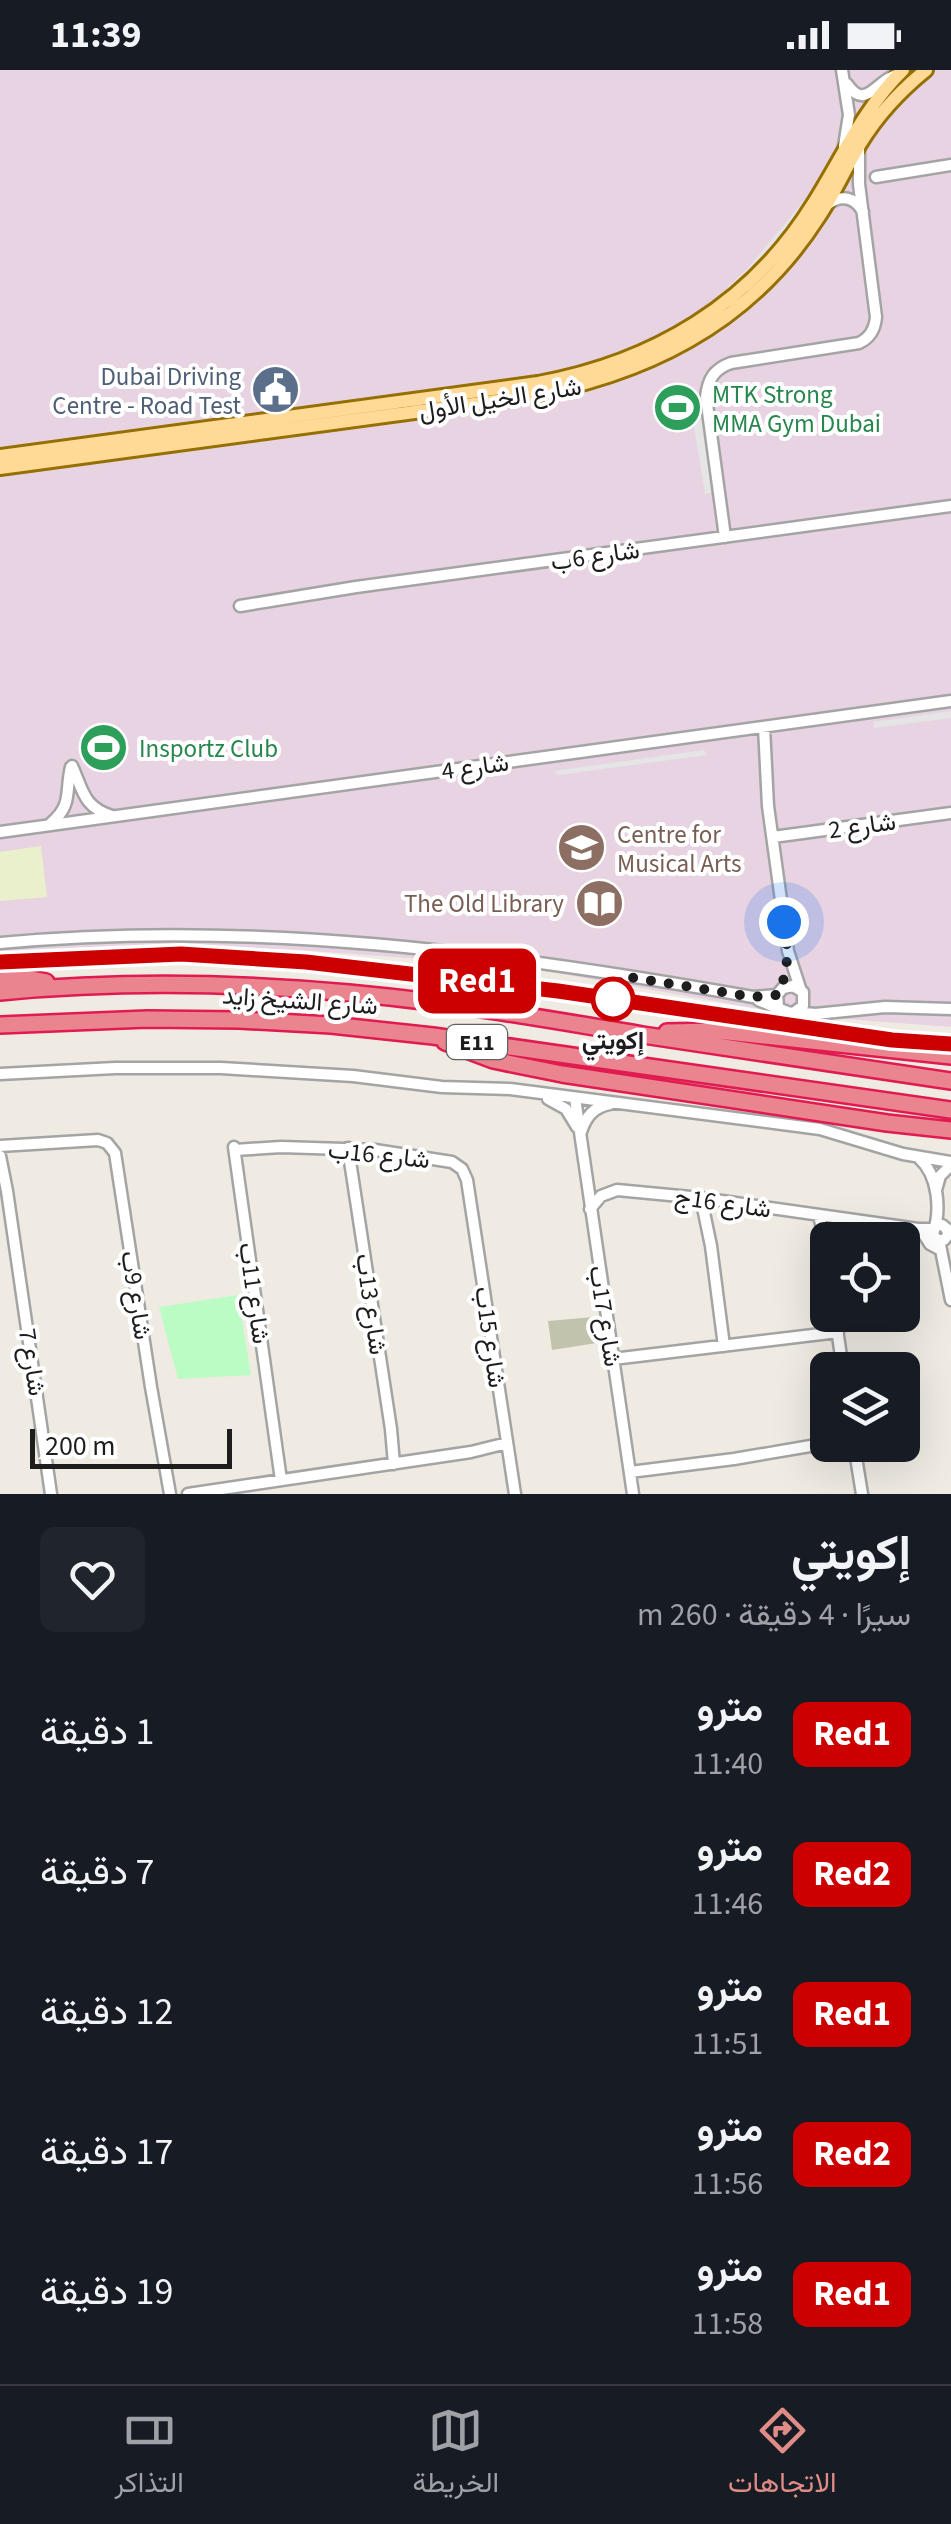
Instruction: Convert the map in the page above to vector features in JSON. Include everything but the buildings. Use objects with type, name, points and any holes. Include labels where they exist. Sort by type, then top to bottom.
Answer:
[{"type":"highway","points":[[0,978],[59,986]]},
{"type":"highway","name":"شارع الشيخ زايد","points":[[0,992],[59,986],[168,984],[349,993],[440,1003],[951,1081]]},
{"type":"highway","name":"شارع الشيخ زايد","points":[[0,1026],[193,1019],[316,1024],[433,1036],[951,1110]]},
{"type":"highway","points":[[646,1036],[704,1030],[951,1060]]},
{"type":"highway","points":[[433,1036],[480,1056],[546,1072],[951,1130]]},
{"type":"highway","points":[[887,1123],[951,1140]]},
{"type":"main road","name":"شارع الخيل الأول","points":[[0,468],[562,391],[598,382],[666,354],[729,314],[783,264],[827,205],[860,145],[893,101],[926,70]]},
{"type":"main road","name":"شارع الخيل الأول","points":[[0,456],[538,383],[642,353],[686,329],[743,287],[792,234],[876,100],[900,73]]},
{"type":"street","points":[[843,72],[850,90],[860,95],[871,93],[885,79],[900,73]]},
{"type":"street","points":[[842,151],[848,122],[843,72]]},
{"type":"street","points":[[725,538],[707,402],[710,380],[718,369],[731,363],[853,345],[871,333],[876,317],[858,174],[860,145]]},
{"type":"street","points":[[876,177],[951,164]]},
{"type":"street","points":[[827,205],[846,198],[856,202],[864,216]]},
{"type":"street","name":"شارع 6ب","points":[[240,606],[356,586],[951,506]]},
{"type":"street","name":"شارع 4","points":[[0,832],[951,702]]},
{"type":"street","points":[[760,728],[788,951],[805,1002],[797,1012]]},
{"type":"street","points":[[47,826],[67,804],[72,766],[88,802],[113,816]]},
{"type":"street","name":"شارع 2","points":[[773,837],[951,813]]},
{"type":"street","points":[[770,817],[788,829],[805,833]]},
{"type":"street","points":[[0,943],[133,934],[312,940],[558,965],[753,997],[779,997],[790,986],[820,1006],[842,1010]]},
{"type":"street","points":[[788,951],[779,997],[786,1013],[886,1007],[951,1009]]},
{"type":"street","points":[[0,1074],[220,1068],[519,1090],[820,1130],[951,1164]]},
{"type":"street","points":[[519,1090],[562,1105],[572,1116],[580,1138]]},
{"type":"street","name":"شارع 17ب","points":[[575,1098],[633,1494]]},
{"type":"street","points":[[580,1138],[592,1113],[616,1102]]},
{"type":"street","name":"شارع 9ب","points":[[1,1150],[93,1140],[110,1146],[116,1157],[167,1494]]},
{"type":"street","name":"شارع 16ب","points":[[234,1147],[352,1149],[452,1162],[462,1168],[467,1180]]},
{"type":"street","name":"شارع 11ب","points":[[234,1147],[284,1480]]},
{"type":"street","name":"شارع 13ب","points":[[352,1149],[353,1179],[396,1463]]},
{"type":"street","name":"شارع 7","points":[[1,1150],[53,1494]]},
{"type":"street","points":[[919,1157],[930,1170],[936,1191],[951,1300]]},
{"type":"street","points":[[936,1191],[941,1174],[951,1164]]},
{"type":"street","name":"شارع 15ب","points":[[467,1180],[515,1494]]},
{"type":"street","name":"شارع 16ج","points":[[586,1184],[940,1232]]},
{"type":"street","name":"شارع 16ج","points":[[590,1209],[611,1190],[647,1192]]},
{"type":"street","points":[[705,1198],[727,1345]]},
{"type":"street","points":[[822,1216],[824,1222]]},
{"type":"street","points":[[822,1216],[823,1222]]},
{"type":"street","points":[[613,1363],[810,1331]]},
{"type":"street","points":[[630,1474],[810,1446]]},
{"type":"street","points":[[188,1494],[507,1447]]},
{"type":"street","points":[[792,1450],[810,1448]]},
{"type":"street","points":[[857,1462],[862,1494]]},
{"type":"shaded area","points":[[0,70],[951,70],[951,1027],[793,1015],[517,966],[285,949],[135,947],[0,956]]},
{"type":"shaded area","points":[[807,197],[813,202],[784,238],[721,302],[717,297],[747,269]]},
{"type":"shaded area","points":[[698,392],[716,492],[705,494],[689,394]]},
{"type":"shaded area","points":[[951,711],[951,718],[874,728],[874,722]]},
{"type":"shaded area","points":[[704,750],[707,755],[558,775],[554,771]]},
{"type":"shaded area","points":[[41,846],[47,897],[0,901],[0,852]]},
{"type":"shaded area","points":[[593,1317],[597,1343],[552,1350],[548,1321]]},
{"type":"green space","points":[[238,1295],[251,1375],[178,1379],[159,1307]]},
{"type":"railway","points":[[0,962],[181,955],[306,961],[559,991],[892,1040],[951,1044]]},
{"type":"metro line","name":"Red1","points":[[0,962],[181,954],[306,962],[558,991],[892,1040],[951,1044]]},
{"type":"place","name":"Dubai Driving Centre - Road Test","points":[[276,390]]},
{"type":"place","name":"MTK Strong MMA Gym Dubai","points":[[677,408]]},
{"type":"place","name":"Insportz Club","points":[[104,748]]},
{"type":"place","name":"Centre for Musical Arts","points":[[582,848]]},
{"type":"place","name":"The Old Library","points":[[599,903]]},
{"type":"place","name":"إكويتي","points":[[613,999]]},
{"type":"route","points":[[613,999],[622,976],[753,997],[777,995],[788,951],[784,922]]}]
